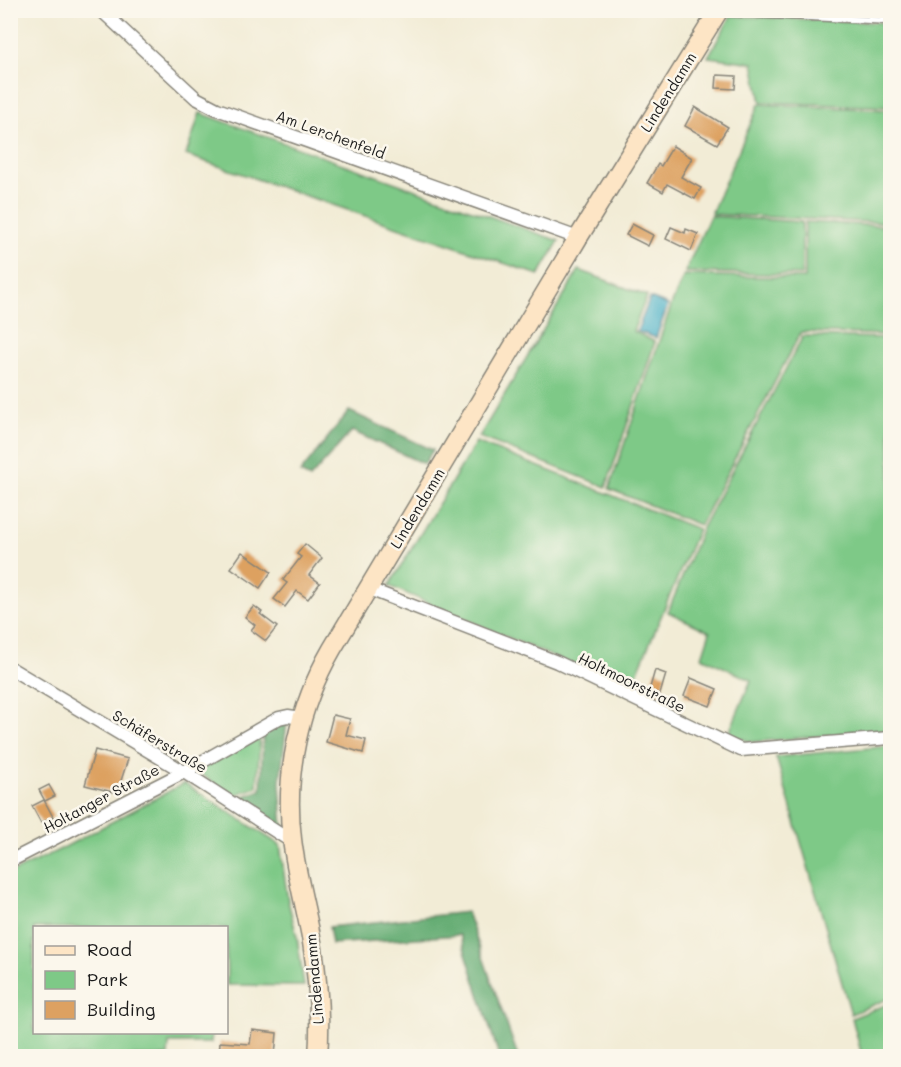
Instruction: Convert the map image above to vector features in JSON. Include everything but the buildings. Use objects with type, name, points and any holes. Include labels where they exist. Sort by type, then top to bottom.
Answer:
[{"type":"street","name":"Am Lerchenfeld","points":[[101,10],[196,98],[216,109],[578,238]]},
{"type":"street","name":"Lindendamm","points":[[318,1056],[317,980],[292,839],[291,778],[302,718],[314,683],[578,238],[721,10]]},
{"type":"street","name":"Holtmoorstraße","points":[[369,589],[556,662],[741,750],[891,738]]},
{"type":"street","name":"Schäferstraße","points":[[10,668],[184,772],[286,838],[292,839]]},
{"type":"street","name":"Holtanger Straße","points":[[10,861],[184,772],[279,718],[288,716],[302,718]]},
{"type":"lane","points":[[721,10],[728,13],[891,21]]},
{"type":"green space","points":[[731,16],[890,23],[890,107],[761,102],[753,63],[708,57]]},
{"type":"green space","points":[[759,104],[890,110],[890,223],[711,214]]},
{"type":"green space","points":[[200,113],[559,241],[539,275],[186,155]]},
{"type":"green space","points":[[710,216],[802,222],[802,275],[685,272]]},
{"type":"green space","points":[[805,222],[890,226],[890,335],[801,332],[700,525],[609,489],[672,303],[684,275],[805,278]]},
{"type":"green space","points":[[579,270],[647,296],[633,331],[655,342],[606,487],[479,437]]},
{"type":"green space","points":[[803,336],[890,338],[890,730],[752,742],[728,735],[751,680],[702,657],[710,632],[668,612],[702,528]]},
{"type":"green space","points":[[349,411],[433,450],[424,464],[352,431],[310,478],[300,473]]},
{"type":"green space","points":[[476,442],[698,529],[630,690],[389,586]]},
{"type":"green space","points":[[287,722],[280,782],[283,829],[236,799],[261,790],[263,733]]},
{"type":"green space","points":[[260,735],[257,787],[232,796],[194,769]]},
{"type":"green space","points":[[890,746],[890,998],[851,1014],[776,757]]},
{"type":"green space","points":[[184,783],[280,845],[304,986],[228,985],[228,926],[33,926],[33,1034],[212,1034],[211,1043],[169,1043],[168,1056],[11,1056],[11,873],[63,848]]},
{"type":"green space","points":[[467,912],[518,1056],[499,1056],[460,935],[332,944],[329,927]]},
{"type":"green space","points":[[890,1003],[890,1056],[862,1056],[852,1018]]},
{"type":"water","points":[[650,298],[668,305],[656,338],[637,331]]}]
